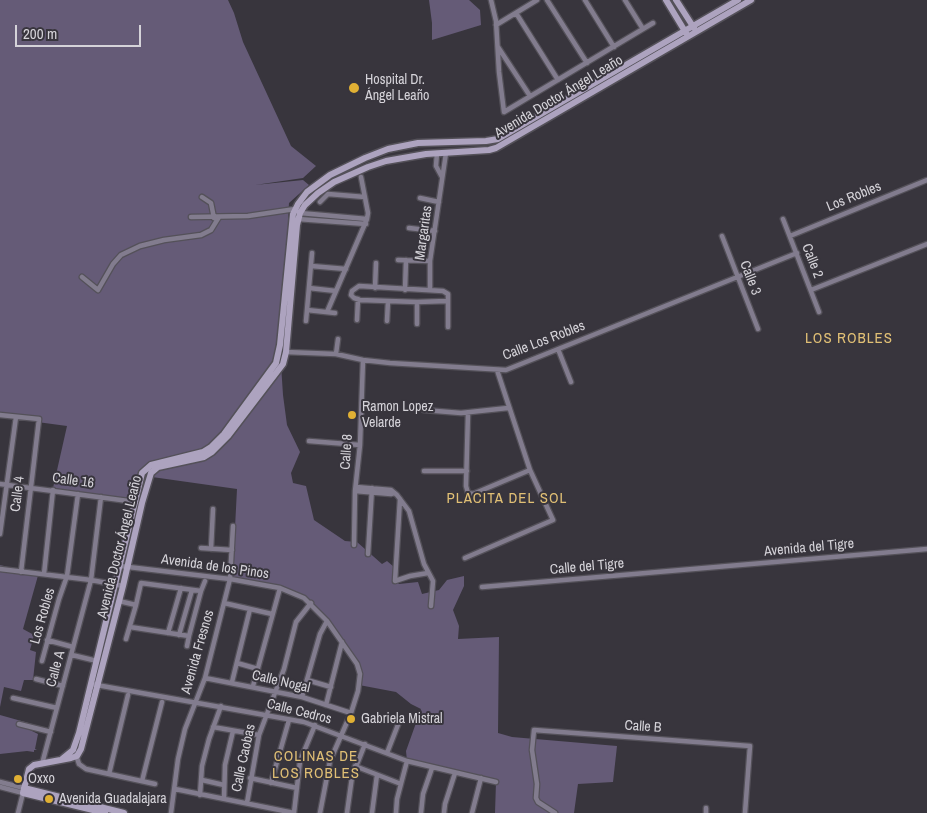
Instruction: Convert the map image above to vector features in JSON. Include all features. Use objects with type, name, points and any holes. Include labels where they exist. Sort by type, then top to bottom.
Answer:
[{"type":"street","points":[[491,0],[496,25],[504,112],[653,23]]},
{"type":"street","points":[[496,25],[537,0]]},
{"type":"street","points":[[547,0],[587,63]]},
{"type":"street","points":[[584,0],[614,47]]},
{"type":"street","points":[[625,0],[643,29]]},
{"type":"street","points":[[666,0],[687,34]]},
{"type":"street","points":[[676,0],[695,29]]},
{"type":"street","name":"Avenida Doctor Ángel Leaño","points":[[95,684],[97,661],[120,566],[139,502],[151,472],[155,469],[204,457],[212,452],[220,445],[282,366],[286,352],[298,214],[311,198],[346,176],[386,161],[408,156],[496,148],[739,2],[751,0]]},
{"type":"street","points":[[516,13],[558,80]]},
{"type":"street","name":"Avenida Doctor Ángel Leaño","points":[[75,753],[79,733],[120,601],[139,502],[140,482],[145,469],[151,465],[203,452],[211,447],[224,434],[276,363],[298,214],[307,192],[330,175],[365,158],[388,150],[418,143],[486,142],[498,139],[687,34]]},
{"type":"street","points":[[497,45],[530,96]]},
{"type":"street","name":"Margaritas","points":[[437,153],[436,166],[442,179]]},
{"type":"street","name":"Margaritas","points":[[430,290],[430,261],[446,153]]},
{"type":"street","points":[[326,312],[366,222],[365,197],[361,177]]},
{"type":"street","name":"Los Robles","points":[[790,236],[927,180]]},
{"type":"street","points":[[320,202],[328,194],[365,197]]},
{"type":"street","points":[[82,277],[98,290],[113,264],[121,255],[140,246],[207,233],[211,230],[217,217],[211,203],[202,197]]},
{"type":"street","points":[[420,198],[439,202]]},
{"type":"street","points":[[191,217],[298,214],[316,218],[366,222]]},
{"type":"street","name":"Calle 2","points":[[783,219],[819,312]]},
{"type":"street","points":[[409,228],[435,231]]},
{"type":"street","name":"Calle 3","points":[[722,236],[758,328]]},
{"type":"street","points":[[811,290],[927,244]]},
{"type":"street","points":[[306,321],[312,253]]},
{"type":"street","name":"Calle Los Robles","points":[[286,352],[336,354],[363,360],[506,370],[797,253]]},
{"type":"street","points":[[398,260],[430,261]]},
{"type":"street","points":[[405,290],[406,260]]},
{"type":"street","points":[[375,288],[376,263]]},
{"type":"street","points":[[311,266],[346,269]]},
{"type":"street","points":[[309,288],[336,291]]},
{"type":"street","points":[[447,301],[388,301],[358,299],[351,295],[352,291],[356,288],[443,291],[448,294],[448,327]]},
{"type":"street","points":[[357,320],[358,299]]},
{"type":"street","points":[[387,321],[388,301]]},
{"type":"street","points":[[417,302],[417,324]]},
{"type":"street","points":[[307,310],[335,313]]},
{"type":"street","points":[[336,354],[338,339]]},
{"type":"street","points":[[558,349],[571,382]]},
{"type":"street","name":"Calle 8","points":[[354,545],[363,360]]},
{"type":"street","points":[[465,558],[553,520],[530,470],[497,370]]},
{"type":"street","points":[[424,410],[461,413],[508,408]]},
{"type":"street","points":[[468,412],[466,486],[468,493],[473,494],[530,470]]},
{"type":"street","points":[[0,415],[16,416],[0,534]]},
{"type":"street","name":"Calle 4","points":[[16,416],[39,420],[20,572]]},
{"type":"street","points":[[309,441],[360,444]]},
{"type":"street","points":[[424,470],[467,471]]},
{"type":"street","points":[[140,482],[144,486],[148,483]]},
{"type":"street","name":"Calle 16","points":[[0,484],[139,502]]},
{"type":"street","points":[[356,489],[392,490],[409,511],[428,573],[434,581],[431,606]]},
{"type":"street","points":[[44,574],[53,490]]},
{"type":"street","points":[[368,554],[372,490]]},
{"type":"street","points":[[67,576],[78,494]]},
{"type":"street","name":"Calle A","points":[[42,764],[91,580],[101,497]]},
{"type":"street","points":[[400,499],[395,581],[428,573]]},
{"type":"street","points":[[211,548],[212,509]]},
{"type":"street","name":"Avenida Fresnos","points":[[171,813],[178,758],[185,729],[205,678],[230,579],[234,526]]},
{"type":"street","points":[[201,548],[232,550]]},
{"type":"street","name":"Avenida del Tigre","points":[[693,569],[927,549]]},
{"type":"street","name":"Avenida de los Pinos","points":[[120,566],[230,579],[280,588],[311,603],[327,621],[360,671],[359,685],[350,713],[329,765],[320,813]]},
{"type":"street","points":[[0,569],[67,576],[123,586]]},
{"type":"street","name":"Calle del Tigre","points":[[482,587],[693,569]]},
{"type":"street","name":"Los Robles","points":[[42,661],[67,576]]},
{"type":"street","points":[[186,646],[205,581]]},
{"type":"street","points":[[126,639],[141,583],[201,591]]},
{"type":"street","points":[[168,633],[181,588]]},
{"type":"street","points":[[253,686],[280,588]]},
{"type":"street","points":[[179,635],[192,590]]},
{"type":"street","points":[[120,601],[136,606]]},
{"type":"street","points":[[224,603],[272,614]]},
{"type":"street","name":"Calle Caobas","points":[[246,802],[259,735],[265,715],[284,669],[296,622],[311,603]]},
{"type":"street","points":[[232,682],[250,609]]},
{"type":"street","points":[[302,697],[320,634],[327,621]]},
{"type":"street","points":[[130,627],[189,636]]},
{"type":"street","points":[[48,640],[73,647]]},
{"type":"street","points":[[326,705],[342,642]]},
{"type":"street","points":[[72,655],[97,661]]},
{"type":"street","name":"Calle Nogal","points":[[237,663],[258,668]]},
{"type":"street","name":"Calle Nogal","points":[[205,678],[302,697],[350,713]]},
{"type":"street","points":[[36,679],[63,686]]},
{"type":"street","name":"Calle Nogal","points":[[307,680],[331,687]]},
{"type":"street","name":"Calle Cedros","points":[[95,684],[315,725],[432,768],[496,782]]},
{"type":"street","points":[[109,774],[128,695]]},
{"type":"street","points":[[13,698],[57,708]]},
{"type":"street","points":[[142,781],[162,702]]},
{"type":"street","points":[[200,795],[202,766],[221,706]]},
{"type":"street","points":[[387,753],[401,716]]},
{"type":"street","points":[[271,783],[289,720]]},
{"type":"street","points":[[19,724],[51,732]]},
{"type":"street","points":[[175,789],[294,813],[300,762],[315,725]]},
{"type":"street","points":[[213,727],[259,735]]},
{"type":"street","name":"Calle B","points":[[555,813],[538,802],[536,798],[537,784],[532,750],[534,730],[750,746],[745,813]]},
{"type":"street","points":[[224,799],[225,765],[233,731]]},
{"type":"street","points":[[347,813],[349,787],[355,766],[365,744]]},
{"type":"street","points":[[18,813],[30,768],[34,765],[61,760],[75,753],[82,767],[154,784]]},
{"type":"street","points":[[396,813],[397,799],[407,760]]},
{"type":"street","points":[[355,766],[401,784]]},
{"type":"street","points":[[421,813],[424,794],[432,768]]},
{"type":"street","points":[[444,813],[454,773]]},
{"type":"street","points":[[372,813],[377,775]]},
{"type":"street","points":[[250,778],[297,788]]},
{"type":"street","points":[[472,813],[481,778]]},
{"type":"street","points":[[202,780],[224,785]]},
{"type":"street","points":[[0,782],[104,813]]},
{"type":"street","points":[[0,787],[24,790]]},
{"type":"street","points":[[62,800],[124,813]]},
{"type":"shaded area","points":[[0,0],[228,0],[243,42],[291,146],[316,166],[303,178],[255,185],[303,180],[309,185],[289,203],[288,219],[290,219],[280,349],[287,425],[300,452],[291,473],[293,483],[306,486],[314,520],[345,541],[357,542],[382,564],[387,561],[394,567],[394,579],[399,584],[418,582],[422,594],[439,590],[447,580],[464,576],[464,586],[453,610],[459,626],[458,639],[499,637],[498,733],[512,737],[617,746],[613,782],[578,784],[574,813],[495,813],[496,782],[407,761],[406,751],[421,709],[396,692],[359,685],[359,669],[342,642],[311,603],[280,588],[230,579],[234,547],[237,489],[152,477],[143,503],[53,488],[67,426],[0,417]]},
{"type":"shaded area","points":[[429,0],[469,0],[480,10],[481,25],[432,40]]},
{"type":"shaded area","points":[[0,565],[39,572],[23,629],[34,635],[30,650],[36,652],[33,680],[24,680],[21,691],[4,687],[0,707]]},
{"type":"shaded area","points":[[0,715],[32,724],[30,730],[38,734],[35,749],[37,750],[34,750],[34,752],[0,754]]},
{"type":"place","name":"Hospital Dr. Ángel Leaño","points":[[354,88]]},
{"type":"place","name":"Ramon Lopez Velarde","points":[[352,415]]},
{"type":"place","name":"Gabriela Mistral","points":[[351,719]]},
{"type":"place","name":"Oxxo","points":[[18,779]]},
{"type":"place","name":"Avenida Guadalajara","points":[[49,799]]},
{"type":"district","name":"LOS ROBLES","points":[[849,339]]},
{"type":"district","name":"PLACITA DEL SOL","points":[[507,499]]},
{"type":"district","name":"COLINAS DE LOS ROBLES","points":[[316,766]]}]
